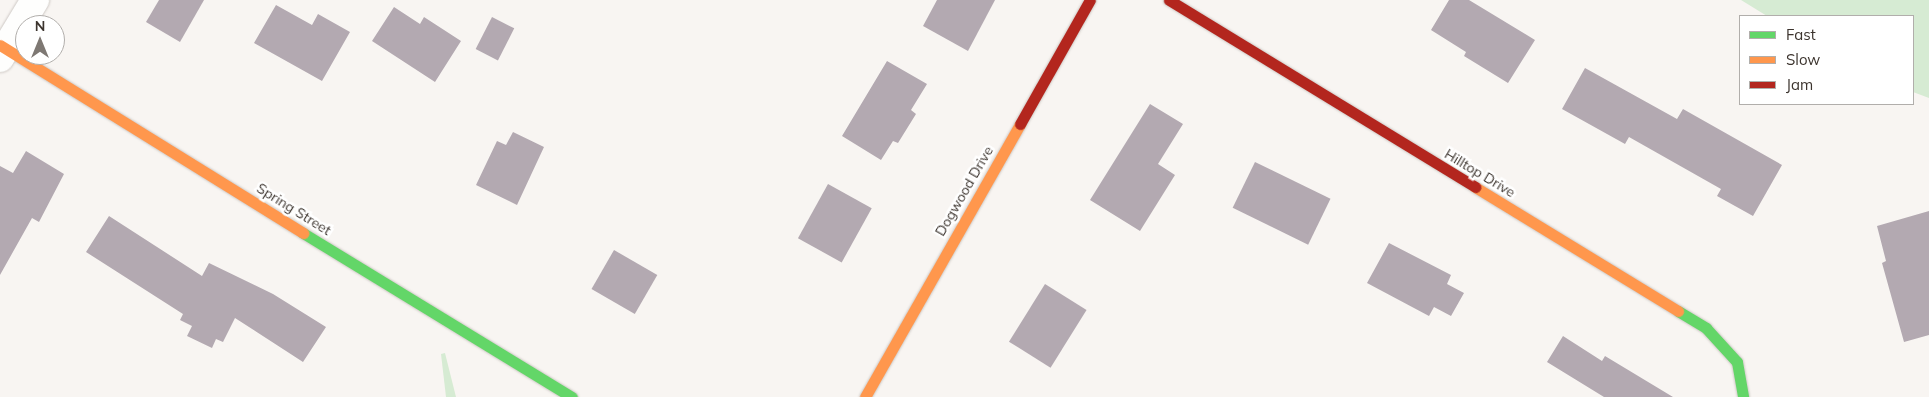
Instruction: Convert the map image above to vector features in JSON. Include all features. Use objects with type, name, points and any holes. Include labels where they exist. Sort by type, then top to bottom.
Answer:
[{"type":"street","points":[[2,50],[35,0]]},
{"type":"street","name":"Dogwood Drive","points":[[865,397],[1090,0]]},
{"type":"street","name":"Hilltop Drive","points":[[1169,0],[1706,328],[1737,362],[1743,397]]},
{"type":"street","name":"Spring Street","points":[[2,50],[572,397]]},
{"type":"green space","points":[[1741,0],[1929,0],[1929,98],[1914,92],[1914,15],[1765,15]]},
{"type":"green space","points":[[445,353],[456,397],[446,397],[441,354]]},
{"type":"building","points":[[159,0],[204,0],[180,42],[146,22]]},
{"type":"building","points":[[937,0],[995,0],[968,51],[923,26]]},
{"type":"building","points":[[1449,0],[1469,0],[1535,40],[1508,83],[1464,56],[1466,52],[1431,30]]},
{"type":"building","points":[[276,5],[312,25],[318,14],[350,32],[322,81],[254,43]]},
{"type":"building","points":[[394,7],[420,24],[424,17],[461,41],[435,82],[372,41]]},
{"type":"building","points":[[492,17],[514,28],[498,60],[476,49]]},
{"type":"building","points":[[887,61],[927,84],[911,110],[916,114],[898,143],[893,141],[881,160],[842,136]]},
{"type":"building","points":[[1585,68],[1677,119],[1683,109],[1782,165],[1753,216],[1717,196],[1721,189],[1629,137],[1625,144],[1562,109]]},
{"type":"building","points":[[1150,104],[1183,124],[1158,164],[1175,175],[1140,231],[1090,200]]},
{"type":"building","points":[[513,132],[544,147],[517,205],[476,185],[497,141],[506,145]]},
{"type":"building","points":[[26,151],[64,174],[39,222],[32,218],[0,275],[0,166],[13,173]]},
{"type":"building","points":[[1255,162],[1330,199],[1308,245],[1233,208]]},
{"type":"building","points":[[828,184],[872,208],[842,262],[798,238]]},
{"type":"building","points":[[1929,211],[1929,335],[1904,342],[1882,263],[1886,261],[1877,226]]},
{"type":"building","points":[[109,216],[202,276],[209,263],[273,294],[326,327],[303,362],[235,318],[223,342],[216,339],[212,348],[187,336],[192,326],[180,320],[183,314],[86,252]]},
{"type":"building","points":[[1389,243],[1451,275],[1447,284],[1464,293],[1451,316],[1434,307],[1429,316],[1367,283]]},
{"type":"building","points":[[614,250],[657,275],[635,314],[592,289]]},
{"type":"building","points":[[1045,284],[1087,310],[1051,368],[1009,342]]},
{"type":"building","points":[[1563,336],[1602,361],[1605,356],[1673,397],[1604,397],[1547,362]]},
{"type":"traffic: fast","points":[[303,233],[572,397]]},
{"type":"traffic: fast","points":[[1678,311],[1706,328],[1737,362],[1743,397]]},
{"type":"traffic: slow","points":[[0,45],[303,233]]},
{"type":"traffic: slow","points":[[865,397],[1020,124]]},
{"type":"traffic: slow","points":[[1475,187],[1678,311]]},
{"type":"traffic: jam","points":[[1020,124],[1090,0]]},
{"type":"traffic: jam","points":[[1169,0],[1475,187]]}]
